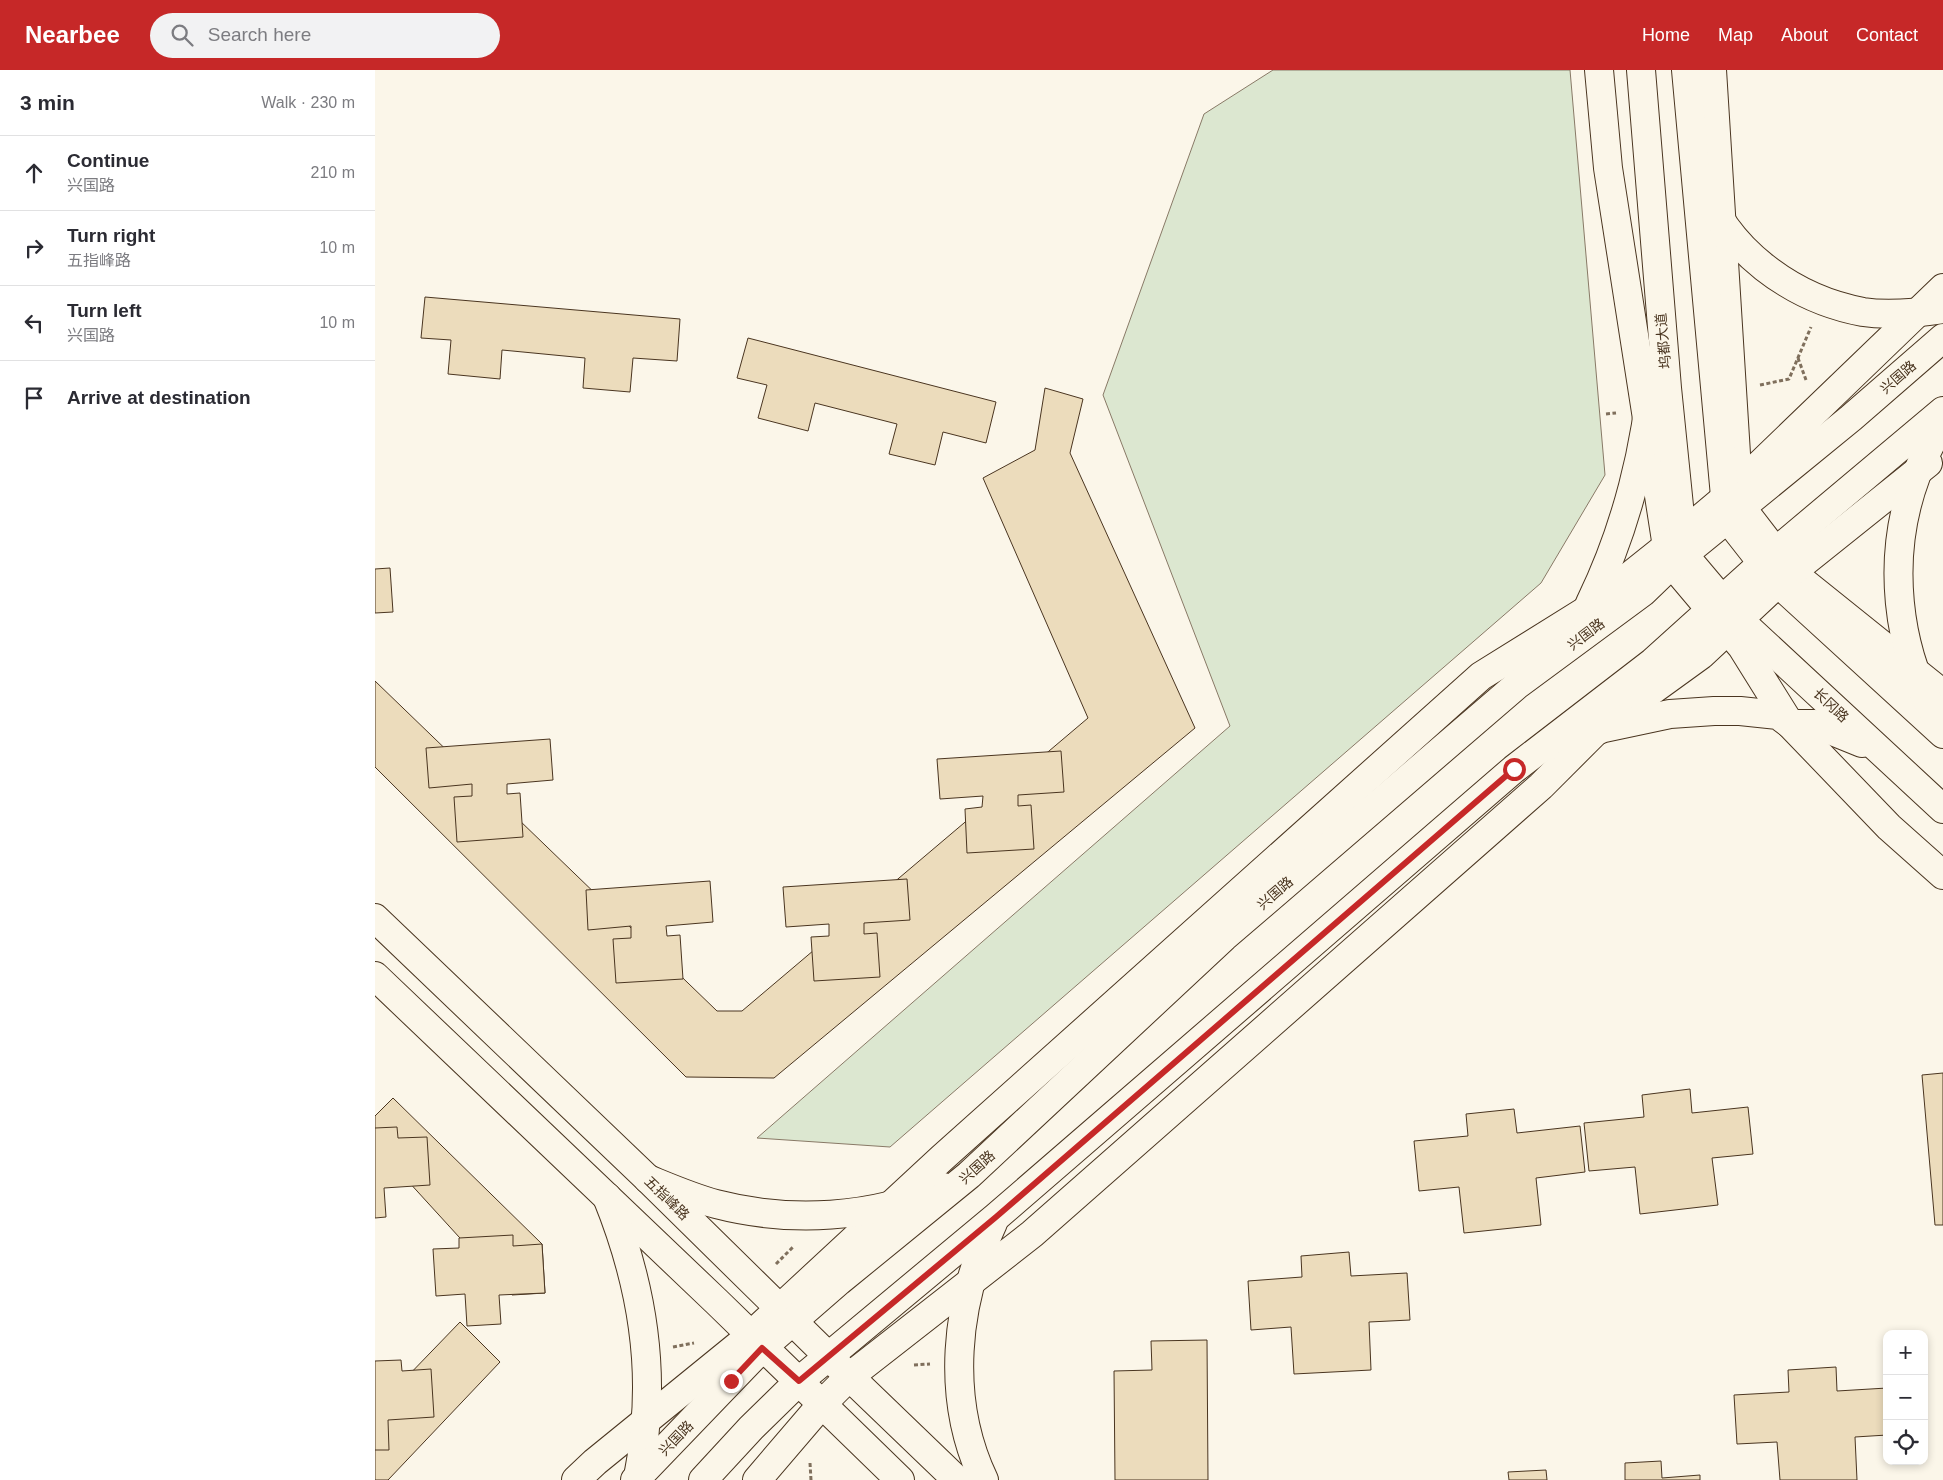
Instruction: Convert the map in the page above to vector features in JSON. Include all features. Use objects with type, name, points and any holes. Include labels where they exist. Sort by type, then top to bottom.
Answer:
[{"type":"main road","points":[[1599,70],[1608,168],[1647,416],[1676,550],[1724,614],[1741,647],[1790,724]]},
{"type":"main road","name":"坞都大道","points":[[1641,70],[1676,550]]},
{"type":"main road","points":[[1686,70],[1693,154],[1733,502],[1776,568],[1943,734]]},
{"type":"main road","points":[[1712,70],[1722,220],[1733,502]]},
{"type":"main road","points":[[1693,154],[1703,184],[1722,220],[1734,237],[1756,260],[1780,278],[1807,294],[1836,305],[1865,312],[1894,314],[1930,311]]},
{"type":"main road","points":[[1517,686],[1577,632],[1599,584],[1618,534],[1633,483],[1647,416],[1657,325],[1653,218]]},
{"type":"main road","points":[[1733,502],[1930,311],[1943,288]]},
{"type":"main road","name":"兴国路","points":[[637,1478],[756,1342],[787,1314],[969,1175],[1224,937],[1517,686],[1643,592],[1676,550],[1733,502],[1851,418],[1943,338]]},
{"type":"main road","points":[[703,1480],[751,1428],[799,1381],[996,1217],[1514,769],[1653,662],[1724,614],[1776,568],[1943,411]]},
{"type":"main road","points":[[1943,421],[1918,471],[1907,508],[1901,538],[1899,570],[1900,606],[1906,642],[1932,711],[1943,729]]},
{"type":"main road","points":[[1776,568],[1918,471],[1943,449]]},
{"type":"main road","points":[[787,1314],[893,1204],[1481,676],[1587,610],[1676,550]]},
{"type":"main road","points":[[1776,568],[1915,670],[1943,694]]},
{"type":"main road","points":[[757,1480],[822,1404],[849,1377],[1032,1234],[1541,786],[1596,731],[1701,655],[1724,614]]},
{"type":"main road","name":"长冈路","points":[[1724,614],[1884,754],[1943,809]]},
{"type":"main road","points":[[1514,769],[1542,752],[1596,731],[1670,714],[1703,711],[1740,711],[1778,715],[1790,724],[1889,827],[1943,875]]},
{"type":"main road","points":[[1790,724],[1815,724],[1851,737],[1884,754]]},
{"type":"main road","name":"五指峰路","points":[[375,918],[648,1179],[849,1377],[957,1480]]},
{"type":"main road","points":[[375,976],[900,1480]]},
{"type":"main road","points":[[648,1179],[681,1193],[716,1204],[751,1211],[779,1214],[825,1214],[863,1210],[893,1204],[935,1191],[969,1175]]},
{"type":"main road","points":[[607,1197],[627,1248],[640,1302],[645,1338],[646,1421],[637,1478]]},
{"type":"main road","points":[[984,1480],[971,1443],[963,1411],[959,1378],[960,1344],[963,1311],[970,1283],[981,1247],[996,1217]]},
{"type":"main road","points":[[576,1480],[595,1462],[646,1421],[756,1342]]},
{"type":"path","points":[[810,1462],[811,1480]]},
{"type":"green space","points":[[1273,70],[1570,70],[1605,475],[1541,583],[890,1147],[757,1138],[1230,726],[1103,395],[1204,114]]},
{"type":"building","points":[[425,297],[680,319],[677,361],[633,358],[630,392],[583,388],[585,358],[502,350],[500,379],[448,374],[451,340],[421,338]]},
{"type":"building","points":[[748,338],[996,402],[986,443],[943,432],[935,465],[889,454],[897,424],[815,403],[808,431],[758,418],[767,385],[737,378]]},
{"type":"building","points":[[1045,388],[1083,399],[1070,453],[1195,728],[774,1078],[686,1077],[375,767],[375,681],[717,1011],[742,1011],[1088,718],[983,478],[1035,450]]},
{"type":"building","points":[[390,568],[393,612],[375,613],[375,569]]},
{"type":"building","points":[[550,739],[553,780],[507,784],[507,794],[520,793],[523,837],[457,842],[454,797],[472,796],[472,784],[429,788],[426,748]]},
{"type":"building","points":[[1061,751],[1064,792],[1018,795],[1018,806],[1031,805],[1034,849],[967,853],[965,809],[982,807],[983,796],[940,799],[937,759]]},
{"type":"building","points":[[907,879],[910,920],[864,923],[864,934],[877,933],[880,977],[814,981],[811,937],[829,936],[829,924],[786,927],[783,887]]},
{"type":"building","points":[[710,881],[713,922],[666,926],[667,936],[680,935],[683,979],[616,983],[613,939],[631,938],[631,926],[588,930],[586,890]]},
{"type":"building","points":[[1943,1073],[1943,1225],[1935,1225],[1922,1075]]},
{"type":"building","points":[[1690,1089],[1692,1113],[1748,1107],[1753,1154],[1712,1158],[1718,1205],[1640,1214],[1635,1167],[1589,1171],[1584,1123],[1644,1117],[1642,1095]]},
{"type":"building","points":[[393,1098],[542,1244],[545,1293],[512,1295],[375,1145],[375,1116]]},
{"type":"building","points":[[1514,1109],[1517,1133],[1580,1126],[1585,1172],[1536,1178],[1541,1225],[1464,1233],[1459,1187],[1419,1191],[1414,1141],[1468,1136],[1466,1114]]},
{"type":"building","points":[[397,1127],[398,1138],[427,1137],[430,1185],[384,1188],[386,1217],[375,1218],[375,1128]]},
{"type":"building","points":[[513,1235],[513,1246],[542,1244],[545,1293],[499,1295],[501,1324],[467,1326],[465,1294],[436,1296],[433,1249],[459,1248],[459,1238]]},
{"type":"building","points":[[1349,1252],[1351,1276],[1407,1273],[1410,1320],[1369,1322],[1371,1370],[1294,1374],[1291,1327],[1251,1330],[1248,1281],[1302,1277],[1301,1256]]},
{"type":"building","points":[[460,1322],[500,1362],[388,1480],[375,1480],[375,1410]]},
{"type":"building","points":[[1207,1340],[1208,1480],[1115,1480],[1114,1371],[1152,1370],[1151,1341]]},
{"type":"building","points":[[401,1360],[402,1371],[431,1369],[434,1417],[388,1420],[389,1450],[375,1450],[375,1361]]},
{"type":"building","points":[[1836,1367],[1837,1391],[1883,1388],[1883,1435],[1855,1437],[1857,1480],[1780,1480],[1777,1442],[1737,1444],[1734,1395],[1789,1392],[1788,1370]]},
{"type":"building","points":[[1661,1461],[1662,1478],[1700,1475],[1700,1480],[1625,1480],[1625,1463]]},
{"type":"building","points":[[1546,1470],[1547,1480],[1509,1480],[1508,1472]]},
{"type":"route","points":[[731,1381],[762,1348],[799,1381],[996,1217],[1514,769]]}]
